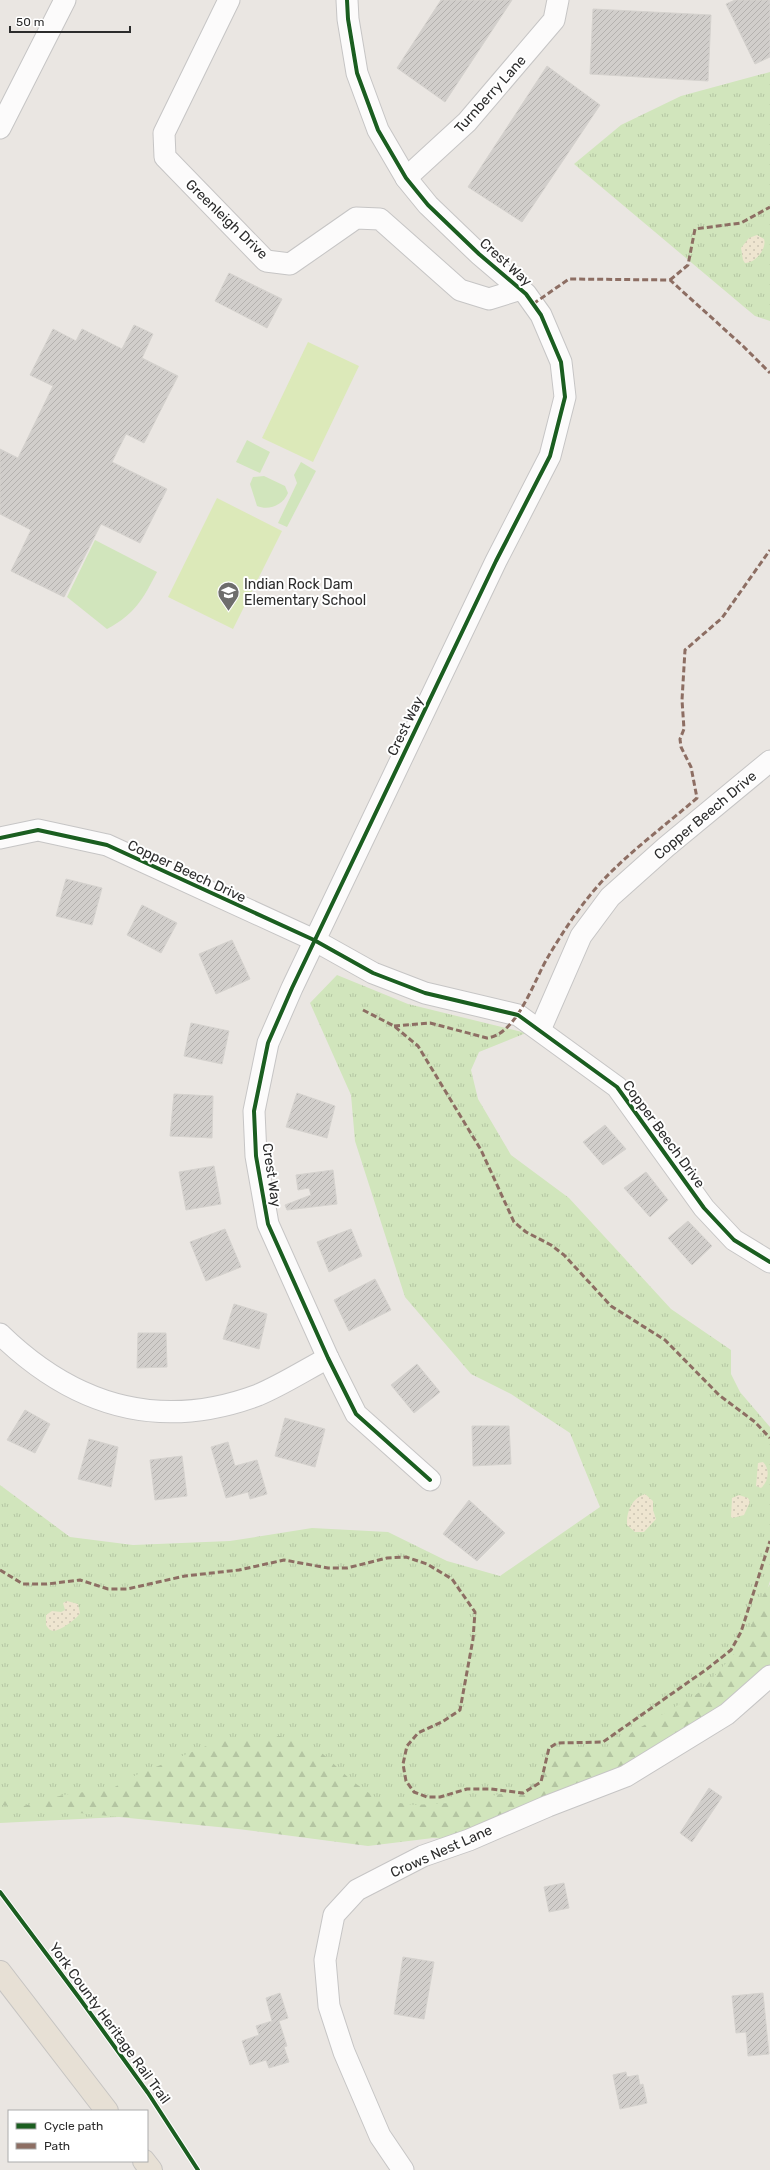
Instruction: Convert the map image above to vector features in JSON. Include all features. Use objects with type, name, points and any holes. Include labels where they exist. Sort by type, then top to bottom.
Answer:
[{"type":"main road","points":[[0,1972],[106,2110]]},
{"type":"main road","points":[[145,2162],[151,2170]]},
{"type":"street","points":[[0,128],[65,0]]},
{"type":"street","name":"Greenleigh Drive","points":[[229,0],[164,133],[165,157],[266,261],[290,264],[356,218],[380,219],[460,290],[489,299],[521,289]]},
{"type":"street","name":"Crest Way","points":[[347,0],[348,19],[357,73],[378,130],[406,178],[428,205],[480,254],[521,289],[542,315],[561,362],[565,397],[550,456],[496,561],[314,940],[268,1042],[254,1111],[256,1156],[268,1224],[328,1358],[356,1414],[430,1480]]},
{"type":"street","name":"Turnberry Lane","points":[[406,178],[467,122],[554,20],[558,0]]},
{"type":"street","name":"Copper Beech Drive","points":[[540,1030],[580,936],[610,897],[666,847],[770,761]]},
{"type":"street","name":"Copper Beech Drive","points":[[0,838],[38,830],[107,845],[314,940],[373,973],[425,993],[518,1015],[617,1087],[704,1208],[734,1240],[770,1262]]},
{"type":"street","points":[[0,1334],[47,1375],[74,1389],[127,1408],[162,1412],[202,1410],[238,1402],[259,1394],[328,1358]]},
{"type":"street","name":"Crows Nest Lane","points":[[403,2170],[380,2136],[344,2052],[329,2006],[325,1960],[334,1915],[357,1890],[423,1856],[470,1840],[548,1806],[626,1776],[727,1714],[770,1676]]},
{"type":"green space","points":[[770,72],[770,321],[755,316],[574,164],[621,125],[681,96]]},
{"type":"green space","points":[[308,342],[359,366],[313,462],[262,438]]},
{"type":"green space","points":[[247,440],[270,452],[260,473],[236,462]]},
{"type":"green space","points":[[301,462],[316,471],[287,527],[278,523],[297,483],[294,475]]},
{"type":"green space","points":[[264,476],[285,486],[288,493],[279,504],[266,508],[257,506],[250,484],[253,477]]},
{"type":"green space","points":[[217,498],[282,531],[233,629],[168,597]]},
{"type":"green space","points":[[95,540],[157,572],[137,605],[125,618],[107,629],[67,597]]},
{"type":"green space","points":[[337,975],[408,1004],[526,1033],[479,1052],[471,1070],[478,1099],[511,1155],[569,1198],[671,1309],[731,1350],[731,1374],[740,1392],[770,1427],[770,1581],[748,1652],[693,1710],[608,1759],[474,1807],[159,1815],[0,1823],[0,1485],[70,1537],[133,1545],[230,1541],[312,1528],[388,1532],[447,1561],[500,1576],[600,1507],[570,1433],[511,1394],[471,1374],[405,1297],[355,1141],[351,1095],[310,1003]]},
{"type":"green space","points":[[770,1584],[770,1676],[727,1714],[548,1806],[469,1840],[433,1838],[368,1846],[238,1829],[0,1805],[0,1787],[20,1807],[63,1795],[113,1788],[134,1776],[216,1742],[280,1736],[323,1754],[352,1781],[379,1800],[414,1805],[449,1803],[483,1798],[522,1789],[537,1782],[549,1759],[567,1748],[604,1749],[700,1692],[737,1651],[750,1631],[758,1604]]},
{"type":"sand","points":[[757,235],[764,239],[764,247],[757,258],[753,261],[745,263],[741,248],[749,238]]},
{"type":"sand","points":[[763,1462],[767,1468],[768,1475],[766,1482],[761,1488],[756,1486],[758,1463]]},
{"type":"sand","points":[[645,1494],[653,1501],[653,1510],[656,1519],[644,1532],[635,1532],[627,1525],[629,1511],[633,1502]]},
{"type":"sand","points":[[739,1495],[748,1498],[750,1502],[744,1515],[733,1518],[731,1517],[732,1498]]},
{"type":"sand","points":[[67,1601],[78,1604],[80,1613],[64,1627],[53,1631],[50,1630],[46,1625],[46,1615],[52,1611],[61,1612],[65,1610],[63,1603]]},
{"type":"building","points":[[441,0],[512,0],[445,102],[397,68]]},
{"type":"building","points":[[735,0],[770,0],[770,57],[755,64],[726,4]]},
{"type":"building","points":[[593,9],[711,15],[708,81],[590,74]]},
{"type":"building","points":[[547,66],[600,105],[522,222],[468,187]]},
{"type":"building","points":[[229,273],[282,299],[267,328],[215,301]]},
{"type":"building","points":[[134,325],[153,334],[142,358],[178,376],[144,443],[126,434],[112,462],[167,489],[140,543],[101,524],[64,597],[11,571],[31,530],[0,514],[0,449],[18,458],[53,386],[30,375],[53,329],[76,341],[82,329],[122,349]]},
{"type":"building","points":[[66,879],[102,888],[92,925],[56,916]]},
{"type":"building","points":[[142,905],[177,923],[161,953],[127,935]]},
{"type":"building","points":[[232,940],[250,979],[216,994],[199,954]]},
{"type":"building","points":[[191,1023],[229,1031],[222,1064],[184,1056]]},
{"type":"building","points":[[297,1093],[335,1106],[327,1138],[286,1127]]},
{"type":"building","points":[[174,1094],[213,1096],[212,1138],[170,1136]]},
{"type":"building","points":[[605,1125],[626,1149],[603,1165],[583,1142]]},
{"type":"building","points":[[214,1166],[221,1204],[186,1210],[179,1172]]},
{"type":"building","points":[[333,1170],[337,1204],[287,1210],[285,1205],[311,1195],[309,1188],[298,1190],[296,1175]]},
{"type":"building","points":[[646,1172],[668,1200],[650,1217],[624,1188]]},
{"type":"building","points":[[688,1221],[712,1246],[692,1265],[668,1238]]},
{"type":"building","points":[[225,1229],[241,1267],[206,1281],[190,1242]]},
{"type":"building","points":[[351,1229],[362,1256],[329,1272],[317,1242]]},
{"type":"building","points":[[375,1279],[391,1310],[349,1331],[334,1300]]},
{"type":"building","points":[[234,1304],[267,1314],[259,1349],[223,1339]]},
{"type":"building","points":[[138,1333],[166,1333],[167,1367],[137,1368]]},
{"type":"building","points":[[417,1364],[440,1392],[414,1413],[391,1385]]},
{"type":"building","points":[[25,1410],[50,1424],[35,1453],[7,1440]]},
{"type":"building","points":[[285,1418],[325,1429],[315,1467],[275,1456]]},
{"type":"building","points":[[472,1426],[509,1426],[511,1464],[473,1466]]},
{"type":"building","points":[[89,1439],[118,1447],[111,1487],[78,1479]]},
{"type":"building","points":[[228,1442],[235,1466],[257,1460],[267,1494],[250,1499],[248,1492],[226,1498],[211,1447]]},
{"type":"building","points":[[182,1456],[187,1496],[155,1500],[150,1460]]},
{"type":"building","points":[[469,1500],[505,1533],[477,1561],[443,1534]]},
{"type":"building","points":[[709,1788],[722,1797],[692,1842],[680,1833]]},
{"type":"building","points":[[564,1883],[569,1908],[549,1912],[544,1887]]},
{"type":"building","points":[[403,1957],[434,1962],[424,2019],[394,2014]]},
{"type":"building","points":[[280,1993],[288,2018],[279,2021],[287,2046],[284,2047],[289,2062],[269,2068],[266,2060],[250,2065],[242,2041],[259,2035],[256,2026],[272,2021],[266,1998]]},
{"type":"building","points":[[763,1993],[769,2054],[748,2056],[746,2032],[736,2033],[732,1996]]},
{"type":"building","points":[[626,2072],[627,2077],[638,2075],[640,2085],[643,2084],[647,2103],[620,2109],[613,2075]]},
{"type":"marked path","points":[[670,280],[688,265],[695,229],[741,223],[770,207]]},
{"type":"marked path","points":[[533,304],[569,279],[670,280],[744,347],[770,373]]},
{"type":"marked path","points":[[394,1026],[430,1023],[487,1038],[498,1035],[516,1017],[524,1005],[555,946],[576,913],[592,893],[630,854],[697,798],[691,767],[681,747],[680,739],[684,729],[682,700],[685,650],[722,618],[770,550]]},
{"type":"marked path","points":[[363,1010],[394,1026],[418,1046],[481,1150],[514,1222],[526,1232],[551,1245],[564,1255],[611,1306],[665,1340],[719,1395],[755,1422],[770,1438]]},
{"type":"marked path","points":[[0,1570],[23,1584],[47,1584],[80,1580],[108,1589],[127,1589],[185,1576],[239,1570],[284,1560],[328,1568],[347,1568],[387,1558],[406,1557],[427,1564],[452,1579],[475,1612],[473,1639],[460,1710],[442,1722],[418,1733],[407,1746],[403,1764],[406,1781],[414,1792],[427,1797],[440,1797],[467,1789],[491,1789],[523,1793],[541,1782],[549,1748],[557,1743],[603,1742],[707,1669],[731,1650],[741,1632],[770,1541]]},
{"type":"cycle path","points":[[347,0],[348,19],[357,73],[378,130],[406,178],[428,205],[479,254],[526,294],[541,315],[561,362],[565,397],[550,456],[496,561],[292,988],[268,1043],[254,1111],[256,1156],[268,1224],[328,1358],[356,1414],[430,1480]]},
{"type":"cycle path","points":[[0,838],[38,830],[107,845],[314,940],[373,973],[425,993],[518,1015],[617,1087],[704,1208],[734,1240],[770,1262]]},
{"type":"cycle path","name":"York County Heritage Rail Trail","points":[[0,1892],[148,2093],[198,2170]]},
{"type":"place","name":"Indian Rock Dam Elementary School","points":[[228,612]]}]
